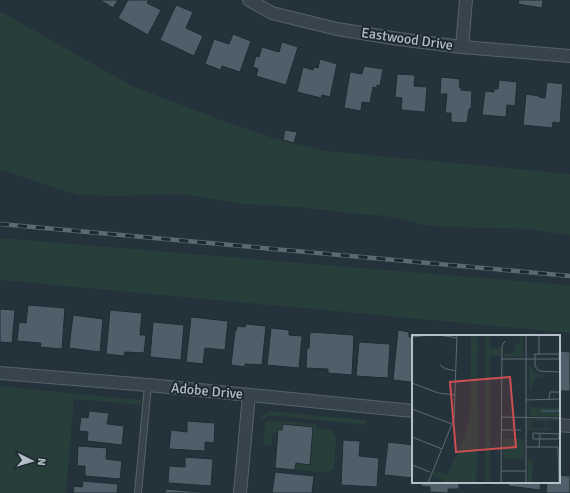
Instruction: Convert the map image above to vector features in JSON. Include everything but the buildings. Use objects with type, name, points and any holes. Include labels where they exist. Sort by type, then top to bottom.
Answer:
[{"type":"street","name":"Eastwood Drive","points":[[248,0],[272,13],[337,29],[399,40],[570,56]]},
{"type":"street","points":[[462,47],[466,0]]},
{"type":"street","name":"Adobe Drive","points":[[0,373],[148,385],[412,411]]},
{"type":"street","points":[[240,493],[249,395]]},
{"type":"street","points":[[560,425],[570,426]]},
{"type":"lane","points":[[138,493],[148,385]]},
{"type":"green space","points":[[0,11],[132,86],[229,123],[276,139],[327,151],[570,174],[570,235],[530,229],[445,227],[425,225],[397,218],[376,215],[298,207],[241,204],[180,194],[116,196],[79,195],[0,170]]},
{"type":"green space","points":[[0,238],[570,285],[570,333],[0,280]]},
{"type":"green space","points":[[0,386],[141,400],[141,405],[74,399],[66,493],[0,493]]},
{"type":"green space","points":[[270,411],[366,420],[366,425],[279,416],[268,416],[264,419],[259,418]]},
{"type":"green space","points":[[269,420],[316,424],[316,428],[334,430],[335,431],[333,434],[336,438],[334,469],[328,473],[295,470],[296,463],[310,465],[313,427],[283,424],[282,430],[278,430],[278,433],[272,433],[272,445],[263,445],[265,423]]},
{"type":"railway","points":[[0,224],[570,276]]}]
